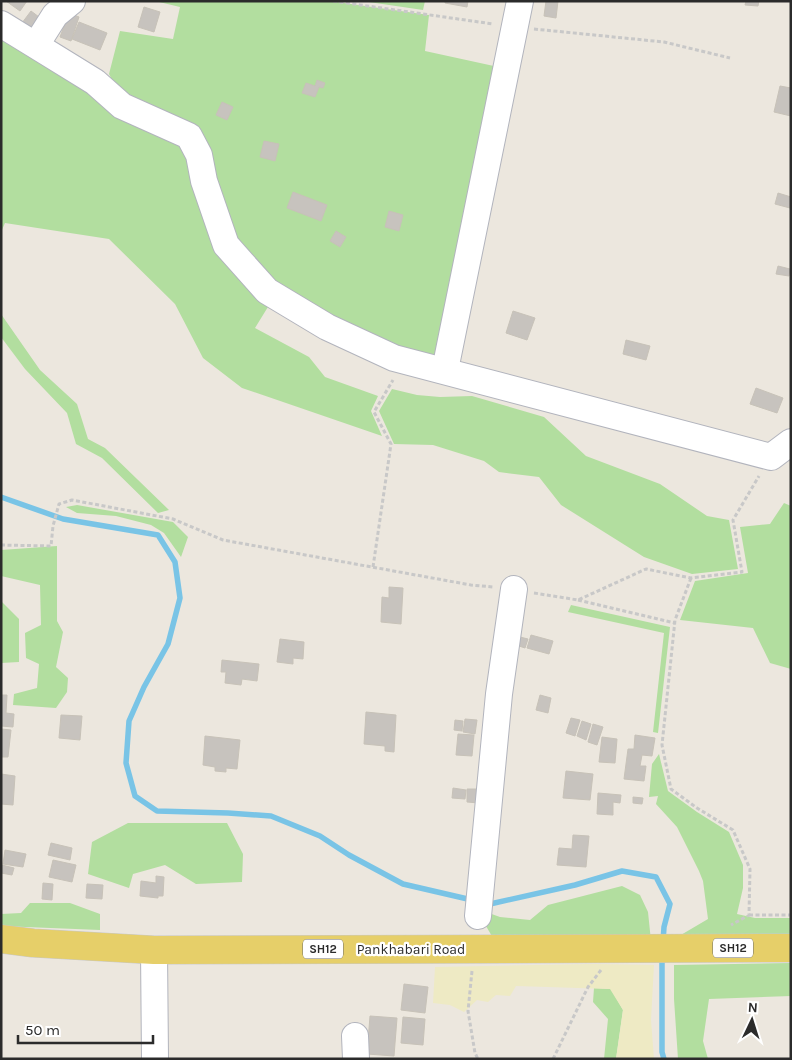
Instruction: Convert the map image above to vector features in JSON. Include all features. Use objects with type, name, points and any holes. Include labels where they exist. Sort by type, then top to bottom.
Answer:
[{"type":"main road","name":"Pankhabari Road","points":[[1,939],[33,943],[154,950],[791,948]]},
{"type":"street","points":[[36,45],[55,15],[72,1]]},
{"type":"street","points":[[445,370],[520,1]]},
{"type":"street","points":[[1,24],[95,82],[122,106],[189,136],[199,155],[204,181],[226,245],[267,291],[327,327],[394,358],[781,450]]},
{"type":"street","points":[[479,904],[499,694],[514,589]]},
{"type":"street","points":[[154,950],[156,1059]]},
{"type":"path","points":[[373,567],[391,444],[374,412],[394,377],[394,358]]},
{"type":"path","points":[[578,600],[646,569],[691,578],[742,572],[733,520],[781,450]]},
{"type":"path","points":[[1,545],[51,546],[53,526],[59,504],[72,500],[173,519],[223,540],[472,585],[514,589],[578,600],[675,623]]},
{"type":"path","points":[[691,578],[675,623],[662,745],[671,789],[697,808],[733,830],[750,869],[749,915]]},
{"type":"path","points":[[729,926],[749,915],[791,915]]},
{"type":"path","points":[[554,1059],[588,987],[619,948]]},
{"type":"path","points":[[474,949],[468,1011],[475,1053],[478,1059]]},
{"type":"green space","points":[[155,1],[330,1],[429,15],[425,51],[503,68],[439,362],[395,352],[260,272],[230,234],[207,150],[196,125],[137,103],[118,91],[109,74],[120,31],[173,39],[180,7]]},
{"type":"green space","points":[[362,1],[425,1],[423,10]]},
{"type":"green space","points":[[1,32],[187,145],[204,181],[271,302],[255,328],[309,357],[325,377],[378,396],[371,411],[382,436],[242,388],[203,358],[175,304],[109,239],[5,223],[1,232]]},
{"type":"green space","points":[[1,314],[40,370],[77,404],[88,439],[105,448],[169,510],[158,513],[102,458],[76,444],[67,413],[25,369],[1,337]]},
{"type":"green space","points":[[392,389],[417,395],[440,397],[472,396],[544,417],[586,456],[660,484],[707,516],[729,520],[738,569],[692,574],[644,557],[561,505],[539,477],[499,472],[484,461],[433,445],[394,444],[379,411]]},
{"type":"green space","points":[[784,503],[791,506],[791,669],[770,663],[753,628],[680,620],[695,581],[748,573],[740,527],[770,524]]},
{"type":"green space","points":[[77,505],[173,522],[188,537],[181,557],[164,533],[151,525],[116,516],[77,513],[66,507]]},
{"type":"green space","points":[[57,546],[57,621],[63,632],[56,667],[68,678],[67,692],[56,708],[13,705],[14,694],[37,688],[39,664],[26,658],[25,633],[41,625],[40,585],[1,576],[1,550]]},
{"type":"green space","points":[[1,601],[19,619],[19,662],[1,663]]},
{"type":"green space","points":[[571,605],[670,627],[658,733],[653,732],[664,633],[568,612]]},
{"type":"green space","points":[[659,754],[668,791],[729,832],[743,865],[743,888],[737,914],[755,918],[791,918],[791,937],[674,939],[708,919],[703,881],[699,871],[677,827],[656,804],[658,796],[649,797],[652,764]]},
{"type":"green space","points":[[128,823],[227,823],[243,854],[242,882],[196,884],[165,865],[133,874],[129,888],[88,874],[92,842]]},
{"type":"green space","points":[[622,886],[640,895],[648,912],[651,941],[497,945],[486,926],[486,912],[500,917],[530,920],[548,905]]},
{"type":"green space","points":[[30,903],[70,903],[100,914],[100,930],[1,926],[1,914],[21,913]]},
{"type":"green space","points":[[791,963],[791,996],[709,999],[703,1041],[708,1059],[678,1059],[674,965]]},
{"type":"green space","points":[[594,988],[611,989],[623,1010],[616,1059],[604,1059],[608,1019],[593,1002]]},
{"type":"sand","points":[[593,964],[654,965],[651,1020],[654,1059],[616,1059],[623,1010],[610,989],[516,986],[510,996],[496,995],[488,1002],[477,1000],[464,1012],[450,1005],[433,1003],[435,967]]},
{"type":"building","points":[[6,1],[27,1],[20,11]]},
{"type":"building","points":[[445,1],[468,1],[467,7],[445,3]]},
{"type":"building","points":[[546,1],[558,1],[556,18],[544,16]]},
{"type":"building","points":[[746,1],[759,1],[758,6],[745,5]]},
{"type":"building","points":[[144,7],[160,12],[154,32],[138,27]]},
{"type":"building","points":[[31,11],[39,17],[30,29],[22,23]]},
{"type":"building","points":[[69,13],[79,17],[71,41],[60,37]]},
{"type":"building","points":[[79,22],[107,33],[100,50],[72,39]]},
{"type":"building","points":[[317,80],[325,83],[323,88],[319,87],[315,97],[302,93],[306,83],[315,86]]},
{"type":"building","points":[[780,86],[791,88],[791,116],[774,112]]},
{"type":"building","points":[[222,102],[233,107],[227,120],[216,115]]},
{"type":"building","points":[[264,141],[279,144],[275,161],[260,157]]},
{"type":"building","points":[[293,192],[327,205],[321,221],[287,208]]},
{"type":"building","points":[[778,193],[791,197],[790,208],[775,204]]},
{"type":"building","points":[[389,211],[403,215],[399,231],[385,227]]},
{"type":"building","points":[[336,231],[346,237],[340,247],[330,241]]},
{"type":"building","points":[[778,266],[790,269],[789,276],[776,274]]},
{"type":"building","points":[[513,311],[535,318],[527,340],[506,333]]},
{"type":"building","points":[[626,340],[650,346],[646,360],[623,354]]},
{"type":"building","points":[[756,388],[783,398],[777,413],[750,404]]},
{"type":"building","points":[[389,587],[403,588],[401,624],[381,622],[382,597],[389,598]]},
{"type":"building","points":[[531,635],[553,641],[549,654],[527,648]]},
{"type":"building","points":[[516,636],[528,639],[525,648],[513,644]]},
{"type":"building","points":[[280,639],[304,642],[303,659],[293,658],[293,664],[277,662]]},
{"type":"building","points":[[222,660],[259,664],[257,681],[242,679],[241,685],[225,683],[226,672],[221,672]]},
{"type":"building","points":[[1,695],[7,695],[6,713],[14,714],[13,727],[1,726]]},
{"type":"building","points":[[540,695],[551,698],[548,713],[536,710]]},
{"type":"building","points":[[366,712],[396,715],[394,752],[385,751],[385,746],[364,744]]},
{"type":"building","points":[[61,715],[82,716],[80,740],[59,738]]},
{"type":"building","points":[[571,718],[580,720],[575,736],[566,733]]},
{"type":"building","points":[[465,719],[477,720],[475,734],[463,732]]},
{"type":"building","points":[[455,720],[463,721],[462,731],[454,730]]},
{"type":"building","points":[[582,721],[591,724],[586,740],[577,736]]},
{"type":"building","points":[[593,724],[603,727],[597,745],[588,742]]},
{"type":"building","points":[[1,729],[11,730],[8,757],[1,757]]},
{"type":"building","points":[[458,734],[474,735],[472,756],[456,755]]},
{"type":"building","points":[[635,735],[655,738],[652,756],[642,755],[640,766],[646,766],[644,781],[624,779],[628,749],[634,749]]},
{"type":"building","points":[[205,736],[240,740],[237,769],[226,768],[226,772],[215,771],[215,767],[203,765]]},
{"type":"building","points":[[602,737],[617,739],[615,763],[599,762]]},
{"type":"building","points":[[566,771],[593,774],[590,800],[563,798]]},
{"type":"building","points":[[1,774],[15,776],[13,805],[1,804]]},
{"type":"building","points":[[453,788],[466,790],[465,799],[452,798]]},
{"type":"building","points":[[467,789],[480,789],[479,803],[467,802]]},
{"type":"building","points":[[598,793],[621,795],[620,803],[613,802],[613,815],[597,814]]},
{"type":"building","points":[[633,797],[643,798],[642,804],[633,803]]},
{"type":"building","points":[[573,835],[589,836],[586,867],[557,865],[559,848],[572,849]]},
{"type":"building","points":[[51,843],[72,848],[70,860],[48,855]]},
{"type":"building","points":[[5,850],[26,854],[23,867],[3,864]]},
{"type":"building","points":[[53,860],[76,865],[72,882],[49,877]]},
{"type":"building","points":[[2,865],[14,868],[12,875],[1,873]]},
{"type":"building","points":[[156,876],[164,877],[163,896],[158,896],[158,898],[140,896],[141,881],[156,883]]},
{"type":"building","points":[[43,883],[53,884],[52,900],[42,899]]},
{"type":"building","points":[[87,884],[103,885],[102,899],[86,898]]},
{"type":"building","points":[[404,984],[428,987],[425,1013],[401,1010]]},
{"type":"building","points":[[370,1016],[397,1018],[394,1056],[367,1054]]},
{"type":"building","points":[[403,1017],[425,1019],[423,1045],[401,1043]]},
{"type":"waterway","points":[[1,497],[63,519],[158,535],[175,562],[180,598],[168,644],[144,687],[129,721],[126,763],[135,796],[157,811],[271,816],[320,836],[349,855],[403,884],[472,900]]},
{"type":"waterway","points":[[486,903],[490,904],[575,885],[622,871],[656,877],[670,904],[664,927],[663,942]]},
{"type":"waterway","points":[[662,956],[662,1052],[664,1059]]}]
